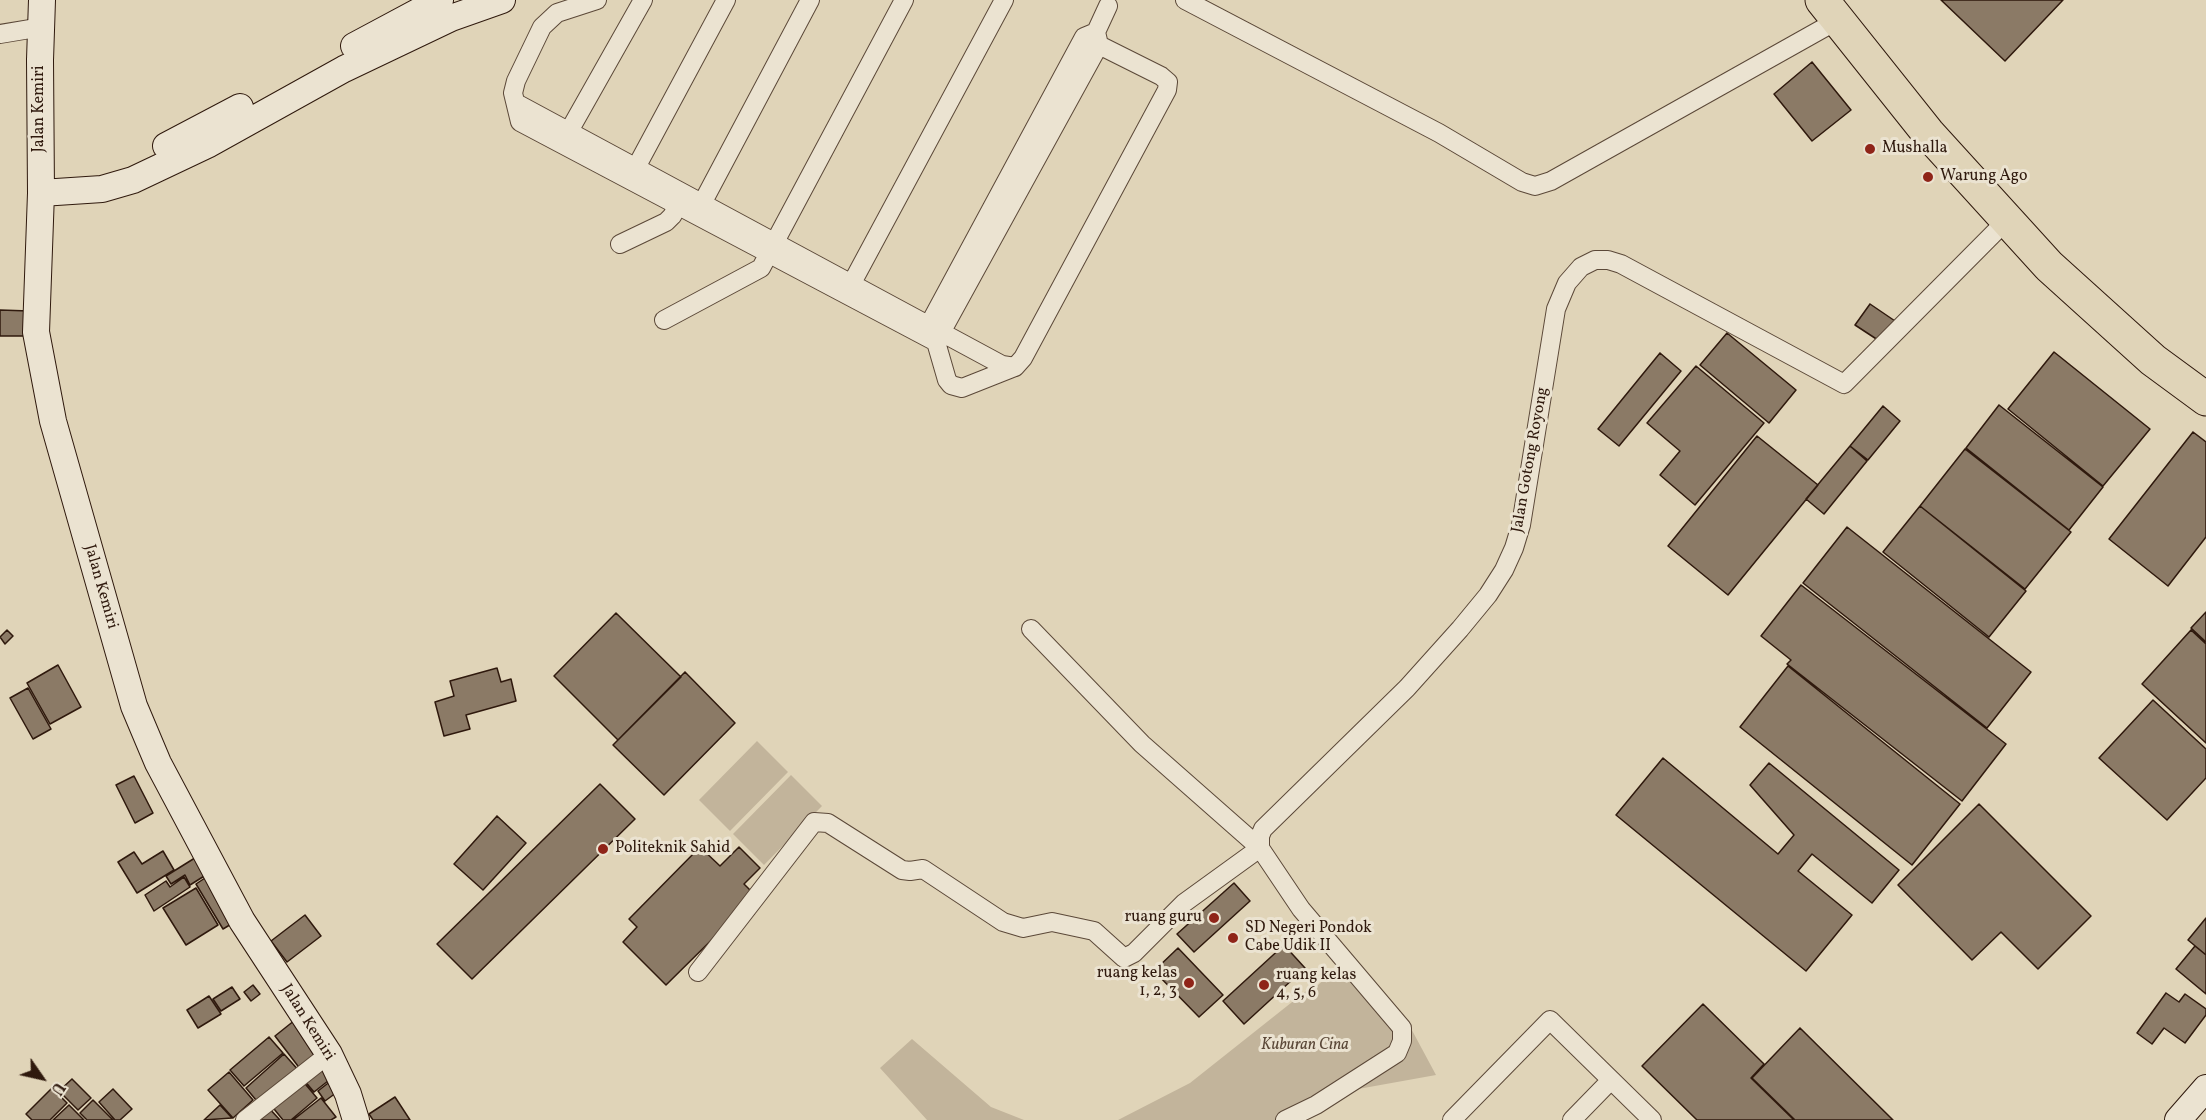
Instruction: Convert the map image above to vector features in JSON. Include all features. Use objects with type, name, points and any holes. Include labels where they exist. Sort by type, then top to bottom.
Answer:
[{"type":"highway","points":[[1834,7],[1928,133],[2049,266],[2153,360],[2206,399]]},
{"type":"highway","points":[[1834,7],[2061,254],[2167,343],[2206,372]]},
{"type":"street","name":"Jalan Kemiri","points":[[42,0],[41,186],[36,332],[53,421],[134,706],[158,763],[242,921],[328,1054],[348,1094],[356,1120]]},
{"type":"street","points":[[41,186],[103,176],[124,168],[440,0]]},
{"type":"street","points":[[41,186],[102,189],[133,180],[208,144],[344,69],[451,18],[502,0]]},
{"type":"street","points":[[597,0],[557,14],[542,27],[516,81],[513,93],[516,103],[566,137],[848,289],[932,333],[1002,365],[1015,367]]},
{"type":"street","points":[[566,137],[643,0]]},
{"type":"street","points":[[633,173],[726,0]]},
{"type":"street","points":[[699,209],[810,0]]},
{"type":"street","points":[[664,320],[761,268],[904,0]]},
{"type":"street","points":[[848,289],[1005,0]]},
{"type":"street","points":[[1185,0],[1439,133],[1522,182],[1535,186],[1551,182],[1834,7]]},
{"type":"street","points":[[1098,38],[1106,2]]},
{"type":"street","points":[[0,34],[42,27]]},
{"type":"street","points":[[1084,37],[1098,38],[1161,76],[1168,82],[1167,90],[1023,358],[1015,367],[962,388],[951,386],[932,333],[1084,37]]},
{"type":"street","points":[[633,173],[678,206],[699,209]]},
{"type":"street","points":[[620,243],[666,222],[678,206]]},
{"type":"street","name":"Jalan Gotong Royong","points":[[1260,848],[1260,836],[1263,829],[1407,688],[1488,596],[1504,570],[1515,548],[1521,525],[1556,309],[1567,283],[1581,267],[1595,260],[1608,260],[1622,264],[1844,384],[2007,220]]},
{"type":"street","points":[[1031,629],[1142,744],[1260,848],[1301,909],[1402,1028],[1402,1041],[1397,1053],[1316,1105],[1284,1120]]},
{"type":"street","points":[[698,972],[814,822],[828,823],[902,870],[923,868],[1003,922],[1023,928],[1052,922],[1094,931],[1124,958],[1134,953],[1184,903],[1260,848]]},
{"type":"street","points":[[1452,1120],[1550,1020],[1652,1120]]},
{"type":"street","points":[[245,1120],[328,1054]]},
{"type":"street","points":[[1572,1120],[1611,1080]]},
{"type":"street","points":[[2184,1118],[2206,1088]]},
{"type":"green space","points":[[757,741],[788,772],[730,831],[699,800]]},
{"type":"green space","points":[[791,775],[822,806],[764,865],[733,834]]},
{"type":"green space","name":"Kuburan Cina","points":[[1347,958],[1407,1021],[1436,1075],[1347,1091],[1299,1120],[1118,1120],[1190,1083],[1306,991],[1317,986]]},
{"type":"green space","points":[[912,1039],[991,1107],[1024,1120],[927,1120],[880,1068]]},
{"type":"building","points":[[1941,0],[2063,0],[2005,61]]},
{"type":"building","points":[[1812,62],[1851,110],[1812,141],[1774,94]]},
{"type":"building","points":[[1870,304],[1898,323],[1884,344],[1855,325]]},
{"type":"building","points":[[0,310],[29,311],[29,336],[0,336]]},
{"type":"building","points":[[1727,333],[1796,390],[1769,423],[1700,365]]},
{"type":"building","points":[[2054,352],[2150,429],[2103,486],[2008,409]]},
{"type":"building","points":[[1660,353],[1681,371],[1619,446],[1598,429]]},
{"type":"building","points":[[1696,366],[1764,423],[1695,505],[1660,475],[1680,451],[1647,423]]},
{"type":"building","points":[[1999,405],[2103,487],[2069,530],[1966,448]]},
{"type":"building","points":[[1883,406],[1900,421],[1868,460],[1850,446]]},
{"type":"building","points":[[2193,432],[2206,442],[2206,537],[2168,586],[2109,539]]},
{"type":"building","points":[[1757,436],[1818,485],[1728,595],[1668,546]]},
{"type":"building","points":[[1850,446],[1867,461],[1824,514],[1806,499]]},
{"type":"building","points":[[1965,449],[2071,532],[2025,589],[1920,506]]},
{"type":"building","points":[[1920,506],[2026,591],[1989,637],[1883,552]]},
{"type":"building","points":[[1847,527],[2031,672],[1987,728],[1803,583]]},
{"type":"building","points":[[1801,585],[2006,744],[1962,801],[1787,664],[1791,660],[1761,636]]},
{"type":"building","points":[[2206,612],[2206,642],[2191,628]]},
{"type":"building","points":[[616,613],[681,677],[618,740],[554,676]]},
{"type":"building","points":[[7,630],[13,636],[5,644],[0,637]]},
{"type":"building","points":[[2191,630],[2206,644],[2206,743],[2142,684]]},
{"type":"building","points":[[58,665],[81,707],[50,724],[27,683]]},
{"type":"building","points":[[1788,666],[1960,804],[1912,865],[1740,727]]},
{"type":"building","points":[[497,668],[501,682],[511,679],[516,701],[466,715],[470,729],[444,736],[435,702],[454,696],[450,681]]},
{"type":"building","points":[[685,672],[735,723],[664,795],[613,745]]},
{"type":"building","points":[[28,688],[51,729],[33,739],[10,698]]},
{"type":"building","points":[[2153,700],[2206,749],[2206,778],[2167,820],[2099,758]]},
{"type":"building","points":[[1663,758],[1778,854],[1794,835],[1750,785],[1769,763],[1899,870],[1872,903],[1812,854],[1798,871],[1852,915],[1806,971],[1616,815]]},
{"type":"building","points":[[134,776],[153,813],[135,823],[116,785]]},
{"type":"building","points":[[600,784],[635,819],[472,979],[437,944]]},
{"type":"building","points":[[1979,804],[2091,916],[2038,969],[2001,932],[1972,960],[1898,885]]},
{"type":"building","points":[[497,816],[526,843],[483,890],[454,864]]},
{"type":"building","points":[[700,847],[720,866],[739,847],[760,868],[744,884],[756,896],[666,985],[623,942],[637,927],[629,919]]},
{"type":"building","points":[[163,851],[174,870],[137,893],[118,862],[134,852],[142,864]]},
{"type":"building","points":[[198,856],[209,873],[190,885],[185,875],[171,884],[166,876]]},
{"type":"building","points":[[211,874],[238,920],[223,929],[196,884]]},
{"type":"building","points":[[184,877],[190,887],[154,911],[145,895],[166,881],[170,887]]},
{"type":"building","name":"ruang guru","points":[[1234,883],[1250,901],[1194,952],[1177,934]]},
{"type":"building","points":[[196,888],[218,925],[186,945],[163,908]]},
{"type":"building","points":[[305,915],[321,936],[287,962],[271,941]]},
{"type":"building","points":[[2206,918],[2206,955],[2188,940]]},
{"type":"building","name":"ruang kelas 4, 5, 6","points":[[1284,945],[1305,968],[1244,1024],[1223,1001]]},
{"type":"building","points":[[2195,946],[2206,955],[2206,994],[2176,969]]},
{"type":"building","name":"ruang kelas 1, 2, 3","points":[[1178,948],[1223,995],[1199,1017],[1154,971]]},
{"type":"building","points":[[253,985],[260,994],[251,1001],[244,992]]},
{"type":"building","points":[[232,987],[240,999],[221,1011],[213,999]]},
{"type":"building","points":[[2166,993],[2179,1002],[2185,994],[2206,1009],[2206,1015],[2185,1043],[2164,1028],[2152,1044],[2137,1033]]},
{"type":"building","points":[[209,996],[221,1014],[198,1028],[187,1010]]},
{"type":"building","points":[[1703,1004],[1764,1064],[1751,1078],[1794,1120],[1697,1120],[1642,1066]]},
{"type":"building","points":[[295,1020],[322,1053],[301,1070],[275,1036]]},
{"type":"building","points":[[1800,1028],[1893,1120],[1795,1120],[1752,1078]]},
{"type":"building","points":[[269,1037],[283,1053],[244,1086],[230,1070]]},
{"type":"building","points":[[284,1054],[300,1072],[261,1106],[246,1088]]},
{"type":"building","points":[[322,1064],[333,1077],[314,1092],[303,1079]]},
{"type":"building","points":[[229,1072],[253,1100],[233,1118],[208,1090]]},
{"type":"building","points":[[72,1079],[91,1098],[78,1110],[59,1091]]},
{"type":"building","points":[[301,1079],[317,1098],[291,1120],[283,1120],[270,1104]]},
{"type":"building","points":[[332,1080],[340,1090],[325,1101],[318,1091]]},
{"type":"building","points":[[52,1088],[67,1103],[50,1120],[32,1120],[26,1114]]},
{"type":"building","points":[[113,1089],[132,1109],[120,1120],[115,1120],[99,1102]]},
{"type":"building","points":[[395,1097],[410,1120],[373,1120],[369,1114]]},
{"type":"building","points":[[321,1098],[336,1117],[331,1120],[293,1120]]},
{"type":"building","points":[[93,1100],[113,1120],[87,1120],[80,1113]]},
{"type":"building","points":[[69,1105],[84,1120],[53,1120]]},
{"type":"building","points":[[220,1105],[232,1118],[204,1120]]},
{"type":"building","points":[[267,1106],[280,1120],[252,1120]]},
{"type":"place","name":"Mushalla","points":[[1870,149]]},
{"type":"place","name":"Warung Ago","points":[[1928,177]]},
{"type":"place","name":"Politeknik Sahid","points":[[603,849]]},
{"type":"place","name":"ruang guru","points":[[1214,918]]},
{"type":"place","name":"SD Negeri Pondok Cabe Udik II","points":[[1233,938]]},
{"type":"place","name":"ruang kelas 1, 2, 3","points":[[1189,983]]},
{"type":"place","name":"ruang kelas 4, 5, 6","points":[[1264,985]]}]
